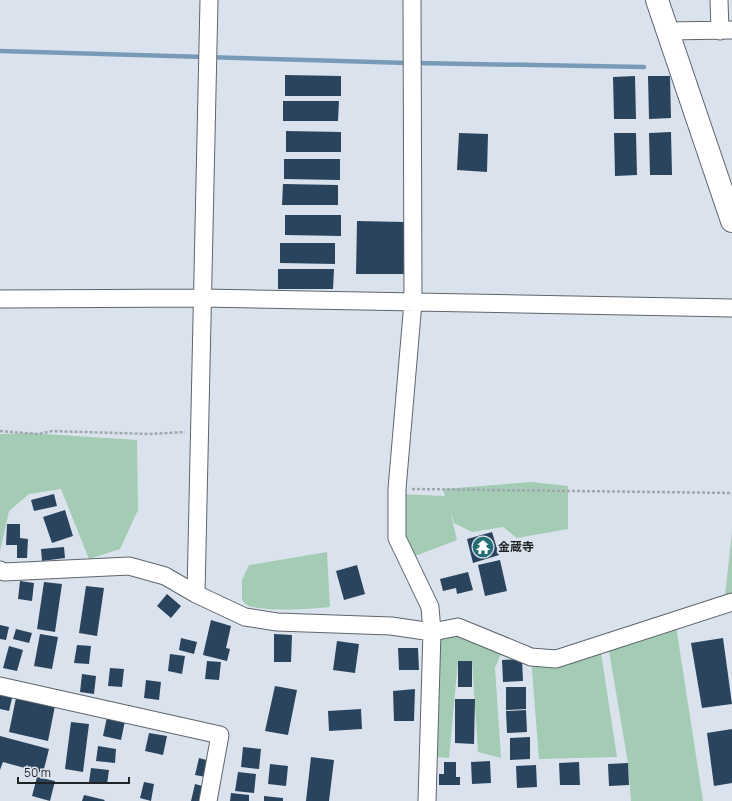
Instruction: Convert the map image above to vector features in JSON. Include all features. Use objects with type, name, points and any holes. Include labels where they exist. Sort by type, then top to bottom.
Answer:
[{"type":"street","points":[[196,594],[209,0]]},
{"type":"street","points":[[412,0],[413,302],[397,489],[397,538],[430,607],[432,632],[427,801]]},
{"type":"street","points":[[657,0],[730,212]]},
{"type":"street","points":[[668,31],[726,31],[719,0]]},
{"type":"street","points":[[0,299],[203,298],[732,308]]},
{"type":"street","points":[[1,575],[129,566],[165,576],[196,594],[245,617],[277,622],[391,626],[432,632],[458,627],[531,657],[556,659],[732,602]]},
{"type":"street","points":[[0,686],[220,735],[208,801]]},
{"type":"path","points":[[0,431],[38,434],[52,431],[150,434],[200,431]]},
{"type":"path","points":[[397,489],[732,493]]},
{"type":"green space","points":[[29,433],[137,440],[138,510],[120,549],[89,559],[61,489],[29,494],[9,511],[0,551],[0,434]]},
{"type":"green space","points":[[531,482],[568,486],[568,529],[517,538],[503,527],[472,532],[454,523],[450,510],[457,540],[410,558],[397,494],[445,496],[443,489]]},
{"type":"green space","points":[[732,532],[732,602],[724,605]]},
{"type":"green space","points":[[327,552],[330,607],[267,609],[249,606],[242,600],[242,580],[249,565]]},
{"type":"green space","points":[[676,626],[703,801],[631,801],[628,763],[609,651]]},
{"type":"green space","points":[[458,627],[504,646],[495,668],[501,758],[478,752],[472,661],[458,661],[449,758],[437,757],[436,636]]},
{"type":"green space","points":[[601,653],[617,757],[539,759],[531,657]]},
{"type":"building","points":[[285,75],[341,76],[341,96],[285,96]]},
{"type":"building","points":[[635,76],[636,119],[614,119],[613,77]]},
{"type":"building","points":[[648,76],[670,76],[671,118],[649,119]]},
{"type":"building","points":[[283,101],[339,101],[338,121],[283,121]]},
{"type":"building","points":[[286,131],[341,132],[341,152],[286,152]]},
{"type":"building","points":[[671,132],[672,175],[650,175],[649,133]]},
{"type":"building","points":[[459,133],[488,134],[487,172],[457,170]]},
{"type":"building","points":[[614,133],[636,133],[637,175],[615,176]]},
{"type":"building","points":[[284,159],[340,159],[340,180],[284,179]]},
{"type":"building","points":[[283,184],[338,185],[338,205],[282,205]]},
{"type":"building","points":[[285,215],[341,215],[341,236],[285,235]]},
{"type":"building","points":[[357,221],[405,222],[404,274],[356,274]]},
{"type":"building","points":[[280,243],[335,243],[335,264],[280,263]]},
{"type":"building","points":[[278,269],[334,269],[333,289],[278,289]]},
{"type":"building","points":[[54,494],[57,506],[34,511],[31,500]]},
{"type":"building","points":[[65,510],[73,536],[52,543],[43,517]]},
{"type":"building","points":[[7,524],[20,524],[20,538],[28,539],[27,558],[17,558],[17,545],[6,545]]},
{"type":"building","name":"金蔵寺","points":[[492,532],[499,555],[473,563],[467,539]]},
{"type":"building","points":[[64,547],[65,558],[42,561],[41,549]]},
{"type":"building","points":[[500,560],[507,591],[485,596],[478,565]]},
{"type":"building","points":[[357,565],[365,594],[344,600],[336,571]]},
{"type":"building","points":[[468,572],[473,590],[457,594],[456,588],[443,591],[440,579]]},
{"type":"building","points":[[20,581],[34,583],[32,601],[18,599]]},
{"type":"building","points":[[44,582],[62,584],[55,632],[37,629]]},
{"type":"building","points":[[86,586],[104,588],[97,636],[79,633]]},
{"type":"building","points":[[167,594],[181,606],[171,618],[157,606]]},
{"type":"building","points":[[211,620],[231,626],[226,648],[230,649],[227,661],[203,655]]},
{"type":"building","points":[[0,625],[9,627],[6,640],[0,639]]},
{"type":"building","points":[[16,629],[32,633],[29,643],[13,639]]},
{"type":"building","points":[[40,634],[58,637],[52,669],[34,666]]},
{"type":"building","points":[[274,634],[292,635],[291,662],[274,662]]},
{"type":"building","points":[[181,638],[197,642],[194,654],[179,650]]},
{"type":"building","points":[[723,638],[732,704],[702,708],[691,643]]},
{"type":"building","points":[[337,641],[359,644],[355,673],[333,670]]},
{"type":"building","points":[[77,645],[91,646],[89,664],[74,663]]},
{"type":"building","points":[[9,646],[23,650],[17,671],[3,668]]},
{"type":"building","points":[[398,648],[418,648],[419,670],[399,670]]},
{"type":"building","points":[[170,654],[185,656],[182,674],[168,671]]},
{"type":"building","points":[[522,659],[523,681],[503,682],[502,660]]},
{"type":"building","points":[[207,661],[221,662],[219,680],[205,679]]},
{"type":"building","points":[[458,661],[472,661],[472,687],[458,687]]},
{"type":"building","points":[[110,668],[124,669],[122,687],[108,686]]},
{"type":"building","points":[[82,674],[96,676],[94,694],[80,692]]},
{"type":"building","points":[[146,680],[161,682],[159,700],[144,698]]},
{"type":"building","points":[[275,686],[297,690],[288,735],[265,731]]},
{"type":"building","points":[[506,687],[526,687],[526,709],[506,710]]},
{"type":"building","points":[[415,689],[414,721],[394,721],[393,691]]},
{"type":"building","points":[[0,690],[13,694],[9,711],[0,709]]},
{"type":"building","points":[[17,693],[56,701],[48,741],[9,732]]},
{"type":"building","points":[[455,699],[475,699],[474,744],[455,743]]},
{"type":"building","points":[[361,709],[362,729],[329,731],[328,711]]},
{"type":"building","points":[[526,710],[527,732],[507,733],[506,711]]},
{"type":"building","points":[[107,717],[125,721],[121,740],[103,736]]},
{"type":"building","points":[[71,722],[89,724],[83,772],[65,769]]},
{"type":"building","points":[[732,729],[732,783],[714,786],[707,733]]},
{"type":"building","points":[[149,733],[167,736],[163,755],[145,751]]},
{"type":"building","points":[[0,736],[49,749],[43,773],[3,762],[0,770]]},
{"type":"building","points":[[530,737],[530,759],[510,760],[510,738]]},
{"type":"building","points":[[98,746],[116,749],[115,763],[96,761]]},
{"type":"building","points":[[243,747],[261,749],[259,769],[241,767]]},
{"type":"building","points":[[311,757],[334,760],[329,801],[306,801]]},
{"type":"building","points":[[199,758],[210,761],[206,777],[195,775]]},
{"type":"building","points":[[490,761],[491,783],[472,784],[471,762]]},
{"type":"building","points":[[444,762],[456,762],[456,777],[460,777],[460,785],[439,785],[439,774],[444,774]]},
{"type":"building","points":[[579,762],[580,785],[560,785],[559,763]]},
{"type":"building","points":[[628,763],[629,785],[609,786],[608,764]]},
{"type":"building","points":[[270,764],[288,766],[286,786],[268,784]]},
{"type":"building","points":[[536,765],[537,787],[517,788],[516,766]]},
{"type":"building","points":[[91,768],[109,770],[107,784],[89,782]]},
{"type":"building","points":[[238,772],[256,774],[254,793],[235,791]]},
{"type":"building","points":[[37,777],[55,781],[50,801],[32,796]]},
{"type":"building","points":[[144,782],[154,784],[151,801],[140,798]]},
{"type":"building","points":[[195,784],[206,787],[203,801],[191,801]]},
{"type":"building","points":[[231,793],[249,795],[249,801],[230,801]]},
{"type":"building","points":[[84,795],[105,800],[82,801]]},
{"type":"building","points":[[264,796],[283,798],[283,801],[264,801]]},
{"type":"waterway","points":[[0,51],[409,63]]},
{"type":"waterway","points":[[416,63],[644,67]]},
{"type":"place","name":"金蔵寺","points":[[483,547]]}]
